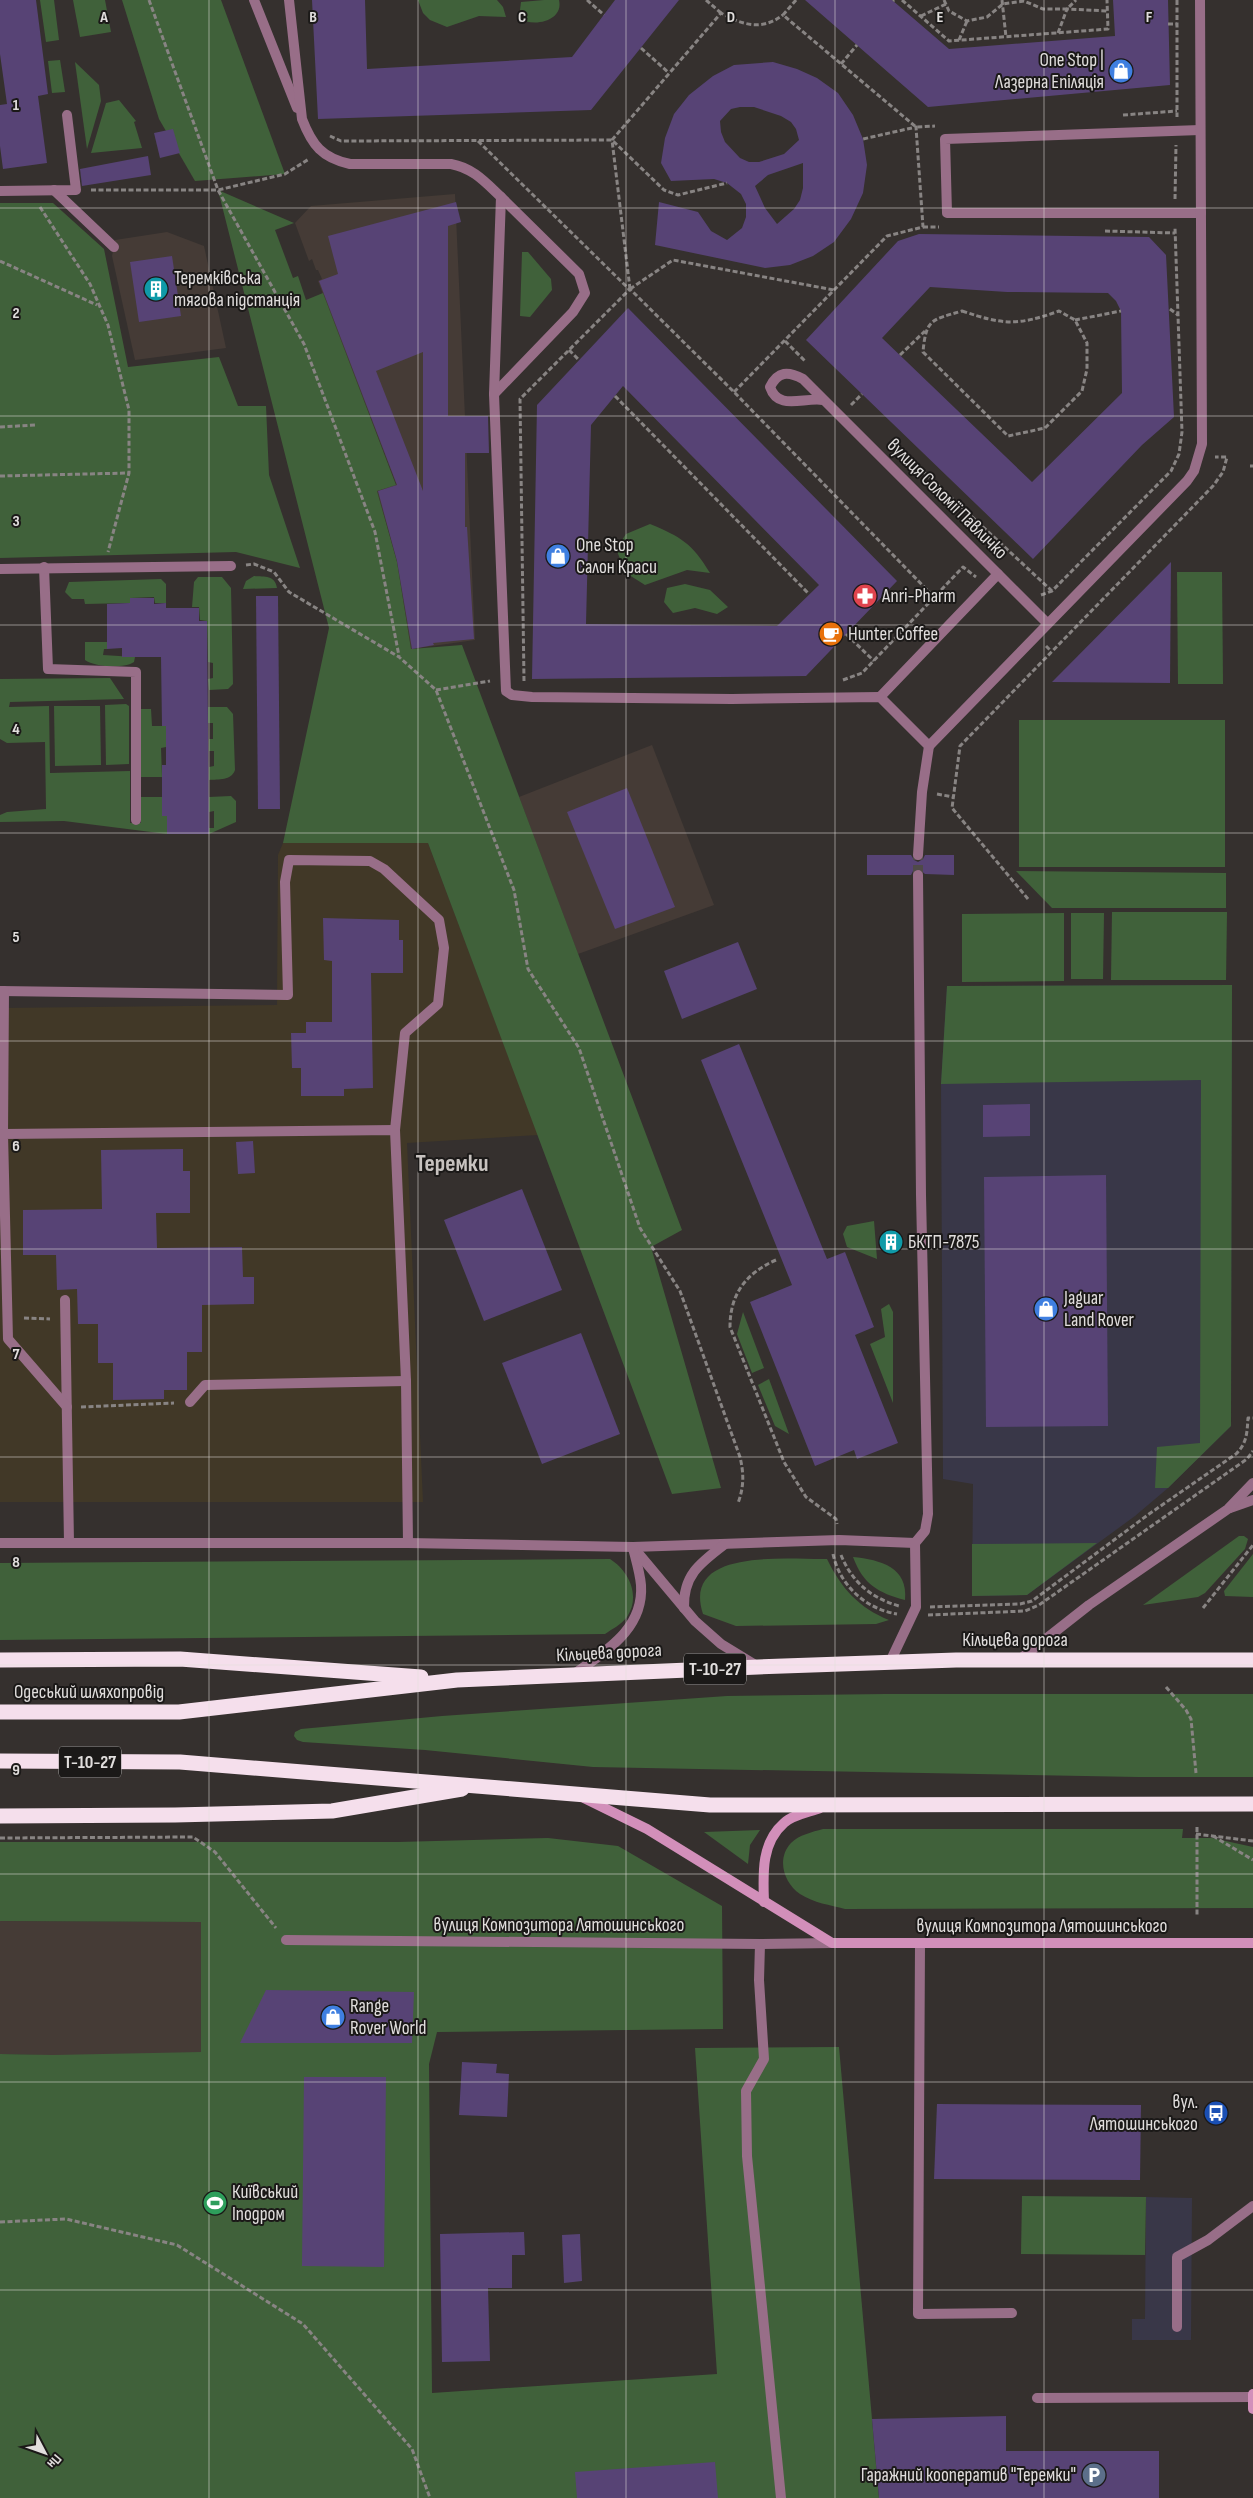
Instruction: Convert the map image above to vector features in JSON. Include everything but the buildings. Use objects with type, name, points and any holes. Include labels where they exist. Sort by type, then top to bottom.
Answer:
[{"type":"highway","points":[[0,1660],[180,1659],[457,1680]]},
{"type":"highway","name":"Кільцева дорога","points":[[179,1712],[457,1680],[890,1662],[1253,1660]]},
{"type":"highway","name":"Одеський шляхопровід","points":[[0,1712],[179,1712]]},
{"type":"highway","name":"Т-10-27","points":[[0,1761],[180,1762],[484,1785],[578,1795],[710,1805],[1253,1804]]},
{"type":"highway","points":[[0,1816],[175,1815],[332,1811],[484,1785]]},
{"type":"street","points":[[254,0],[308,135],[320,152],[338,161],[350,164],[451,164],[473,170],[578,274],[585,293],[572,312],[494,394]]},
{"type":"street","points":[[290,0],[302,119]]},
{"type":"street","points":[[918,854],[922,792],[929,746],[1187,481],[1197,462],[1202,444],[1200,0]]},
{"type":"street","points":[[0,190],[76,190],[66,115]]},
{"type":"street","points":[[1200,130],[945,139],[947,213],[1202,213]]},
{"type":"street","points":[[54,190],[114,247]]},
{"type":"street","points":[[501,197],[494,394],[506,691],[512,695],[532,697],[732,699],[880,697],[998,574]]},
{"type":"street","name":"вулиця Соломії Павличко","points":[[823,400],[810,398],[790,402],[780,400],[774,398],[770,387],[774,379],[782,373],[793,374],[803,379],[1047,623]]},
{"type":"street","points":[[0,569],[231,566]]},
{"type":"street","points":[[44,567],[48,669],[136,672],[136,820]]},
{"type":"street","points":[[880,697],[929,746]]},
{"type":"street","points":[[67,1407],[8,1339],[2,991],[288,995],[285,882],[289,860],[370,861],[384,869],[439,920],[444,948],[438,1004],[405,1033],[395,1130],[406,1381],[408,1543]]},
{"type":"street","points":[[890,1662],[914,1612],[915,1543],[925,1532],[928,1514],[921,1195],[918,874]]},
{"type":"street","points":[[3,1134],[395,1130]]},
{"type":"street","points":[[65,1300],[69,1543]]},
{"type":"street","points":[[190,1402],[205,1385],[406,1381]]},
{"type":"street","points":[[1019,1660],[1089,1606],[1228,1508],[1253,1483]]},
{"type":"street","points":[[1228,1508],[1253,1500]]},
{"type":"street","points":[[0,1544],[408,1543],[633,1547],[834,1540],[915,1543]]},
{"type":"street","points":[[684,1608],[684,1593],[689,1578],[702,1562],[725,1544]]},
{"type":"street","points":[[633,1547],[695,1621],[721,1644],[758,1667]]},
{"type":"street","points":[[573,1675],[612,1646],[630,1629],[640,1608],[641,1585],[633,1547]]},
{"type":"street","points":[[578,1795],[647,1829],[832,1943]]},
{"type":"street","points":[[764,1902],[763,1865],[767,1847],[785,1822],[829,1804]]},
{"type":"street","name":"вулиця Композитора Лятошинського","points":[[286,1940],[760,1944],[1253,1943]]},
{"type":"street","points":[[760,1944],[759,1980],[764,2059],[746,2091],[746,2156],[781,2498]]},
{"type":"street","points":[[920,1944],[918,2314],[1012,2313]]},
{"type":"street","points":[[1177,2327],[1177,2257],[1208,2240],[1253,2206]]},
{"type":"street","points":[[1038,2398],[1253,2396],[1253,2409]]},
{"type":"path","points":[[149,0],[218,190],[304,344],[375,532],[399,657]]},
{"type":"path","points":[[587,0],[604,15]]},
{"type":"path","points":[[706,0],[721,13],[736,22],[756,26],[773,23],[796,0]]},
{"type":"path","points":[[902,0],[949,41],[1114,27]]},
{"type":"path","points":[[1058,33],[1067,9],[1076,0]]},
{"type":"path","points":[[1107,0],[1108,27]]},
{"type":"path","points":[[1026,601],[1052,590],[1171,471],[1179,454],[1182,432],[1175,213],[1178,111],[1177,0]]},
{"type":"path","points":[[921,16],[945,2],[949,11],[967,21],[987,17],[1003,2],[1024,1],[1043,9],[1108,11]]},
{"type":"path","points":[[1003,2],[1006,36]]},
{"type":"path","points":[[630,289],[612,140],[721,13]]},
{"type":"path","points":[[734,392],[887,236],[923,227],[916,127],[783,15]]},
{"type":"path","points":[[959,40],[967,21]]},
{"type":"path","points":[[1168,24],[1177,24]]},
{"type":"path","points":[[841,64],[857,45]]},
{"type":"path","points":[[641,48],[669,73]]},
{"type":"path","points":[[1119,115],[1178,111]]},
{"type":"path","points":[[864,139],[916,127],[945,126]]},
{"type":"path","points":[[324,132],[341,141],[612,140],[664,190],[678,195],[727,183]]},
{"type":"path","points":[[478,140],[734,392],[934,597]]},
{"type":"path","points":[[76,190],[218,190],[285,174],[320,152]]},
{"type":"path","points":[[29,190],[90,284],[98,306],[108,325],[129,410],[129,473],[104,567]]},
{"type":"path","points":[[524,684],[520,399],[630,289],[673,260],[834,290]]},
{"type":"path","points":[[0,261],[98,306]]},
{"type":"path","points":[[1170,309],[1178,315]]},
{"type":"path","points":[[900,356],[925,330],[936,319],[962,311],[1009,324],[1037,319],[1058,311],[1075,320],[1087,344],[1088,369],[1082,391],[1045,428],[1008,436],[923,352],[925,330]]},
{"type":"path","points":[[1075,320],[1121,311]]},
{"type":"path","points":[[785,341],[811,366]]},
{"type":"path","points":[[569,350],[579,360]]},
{"type":"path","points":[[851,405],[862,394]]},
{"type":"path","points":[[615,396],[809,594]]},
{"type":"path","points":[[844,398],[858,412]]},
{"type":"path","points":[[0,427],[34,425]]},
{"type":"path","points":[[894,445],[1052,590]]},
{"type":"path","points":[[1028,899],[952,808],[960,746],[1213,486],[1223,472],[1227,457]]},
{"type":"path","points":[[0,476],[129,473]]},
{"type":"path","points":[[231,566],[254,564],[274,572],[289,592],[399,657],[436,690],[514,890],[528,969],[579,1048],[640,1228],[680,1291],[740,1457],[744,1474],[738,1503]]},
{"type":"path","points":[[846,634],[874,661]]},
{"type":"path","points":[[436,690],[484,681]]},
{"type":"path","points":[[776,1260],[761,1266],[746,1278],[738,1290],[730,1315],[730,1327],[784,1462],[806,1497],[836,1518],[834,1560],[851,1590],[873,1607],[886,1612],[914,1612],[1025,1611],[1039,1606],[1247,1460],[1253,1451]]},
{"type":"path","points":[[28,1318],[65,1319]]},
{"type":"path","points":[[67,1407],[190,1402]]},
{"type":"path","points":[[834,1540],[849,1571],[869,1594],[886,1603],[914,1612],[1020,1604],[1032,1601],[1148,1514],[1236,1454],[1244,1446],[1248,1418],[1253,1418]]},
{"type":"path","points":[[1202,1608],[1253,1545]]},
{"type":"path","points":[[1166,1687],[1186,1710],[1191,1719],[1196,1773]]},
{"type":"path","points":[[1197,1827],[1197,1917]]},
{"type":"path","points":[[1196,1834],[1211,1834],[1253,1841]]},
{"type":"path","points":[[1211,1834],[1253,1860]]},
{"type":"path","points":[[0,1838],[193,1837],[215,1852],[286,1940]]},
{"type":"path","points":[[0,2222],[66,2219],[177,2245],[304,2324],[412,2449],[430,2498]]},
{"type":"shaded area","points":[[455,194],[475,640],[411,649],[397,561],[377,491],[396,484],[318,281],[322,279],[312,259],[309,261],[295,223],[311,206]]},
{"type":"shaded area","points":[[167,232],[204,246],[226,348],[135,360],[112,256],[115,240]]},
{"type":"shaded area","points":[[652,745],[714,905],[578,954],[519,797]]},
{"type":"shaded area","points":[[283,843],[428,843],[538,1135],[407,1143],[423,1502],[0,1502],[0,1008],[277,1005],[278,855]]},
{"type":"shaded area","points":[[1232,985],[1231,1426],[1168,1488],[1135,1516],[1027,1595],[972,1596],[973,1484],[943,1479],[941,1084],[947,986]]},
{"type":"shaded area","points":[[0,1921],[201,1922],[201,2059],[0,2054]]},
{"type":"shaded area","points":[[1146,2197],[1192,2198],[1191,2340],[1132,2340],[1132,2319],[1145,2319]]},
{"type":"green space","points":[[40,0],[54,0],[59,40],[46,42]]},
{"type":"green space","points":[[73,0],[105,0],[111,32],[80,37]]},
{"type":"green space","points":[[122,0],[221,0],[285,174],[195,181],[159,119]]},
{"type":"green space","points":[[418,0],[497,0],[503,7],[506,17],[479,16],[447,27],[430,20],[423,13]]},
{"type":"green space","points":[[559,0],[557,13],[552,18],[546,21],[532,22],[519,18],[521,2]]},
{"type":"green space","points":[[60,60],[65,92],[52,93],[48,61]]},
{"type":"green space","points":[[75,62],[99,85],[101,101],[87,149]]},
{"type":"green space","points":[[119,100],[136,121],[134,122],[142,148],[91,153],[106,103]]},
{"type":"green space","points":[[218,190],[294,223],[275,230],[293,278],[298,276],[306,300],[323,293],[396,485],[377,491],[397,562],[411,649],[462,645],[682,1230],[651,1247],[721,1488],[672,1494],[428,843],[283,843],[329,628]]},
{"type":"green space","points":[[0,203],[53,203],[104,249],[128,367],[219,357],[238,406],[266,406],[269,475],[300,568],[236,552],[0,558]]},
{"type":"green space","points":[[522,252],[528,252],[551,279],[552,290],[530,317],[520,316]]},
{"type":"green space","points":[[650,524],[685,542],[704,563],[710,573],[687,570],[645,585],[626,573],[616,549],[626,534]]},
{"type":"green space","points":[[1177,572],[1222,572],[1223,684],[1178,684]]},
{"type":"green space","points":[[254,576],[272,579],[277,588],[243,589],[246,581]]},
{"type":"green space","points":[[198,577],[222,577],[231,588],[233,684],[228,689],[209,690],[208,679],[213,678],[213,663],[208,662],[207,621],[200,620],[199,607],[192,607],[194,582]]},
{"type":"green space","points":[[161,579],[166,584],[166,603],[155,603],[154,597],[130,598],[130,603],[85,604],[84,599],[72,599],[65,592],[69,582]]},
{"type":"green space","points":[[685,584],[710,590],[728,607],[717,614],[695,608],[673,613],[664,602],[667,588]]},
{"type":"green space","points":[[85,642],[107,642],[107,649],[104,649],[103,655],[135,657],[134,662],[124,666],[102,666],[85,660]]},
{"type":"green space","points":[[110,678],[124,699],[10,702],[9,707],[49,706],[50,773],[130,771],[130,823],[141,823],[141,797],[162,797],[162,815],[167,816],[167,834],[64,821],[0,822],[0,815],[7,812],[46,809],[45,742],[7,743],[0,739],[0,679]]},
{"type":"green space","points":[[126,704],[129,706],[129,764],[106,765],[105,705]]},
{"type":"green space","points":[[54,706],[100,706],[101,765],[55,766]]},
{"type":"green space","points":[[208,707],[227,707],[233,714],[235,770],[228,778],[209,780],[209,767],[214,766],[214,751],[209,751],[209,739],[213,739],[213,723],[208,723]]},
{"type":"green space","points":[[140,709],[151,709],[152,726],[166,726],[166,747],[161,748],[162,777],[141,777]]},
{"type":"green space","points":[[1019,720],[1225,720],[1225,867],[1019,867]]},
{"type":"green space","points":[[231,796],[236,801],[236,822],[209,834],[209,828],[214,828],[214,811],[209,812],[209,797]]},
{"type":"green space","points":[[1016,871],[1226,873],[1226,908],[1052,908]]},
{"type":"green space","points":[[1112,912],[1227,912],[1226,980],[1111,980]]},
{"type":"green space","points":[[1064,913],[1064,981],[962,982],[962,914]]},
{"type":"green space","points":[[1071,913],[1104,913],[1103,979],[1071,979]]},
{"type":"green space","points":[[1232,985],[1231,1426],[1168,1488],[1155,1488],[1157,1447],[1200,1443],[1201,1080],[941,1084],[947,986]]},
{"type":"green space","points":[[874,1221],[877,1259],[847,1247],[843,1234],[847,1226]]},
{"type":"green space","points":[[889,1304],[893,1312],[893,1403],[870,1344],[885,1337],[881,1309]]},
{"type":"green space","points":[[743,1312],[764,1368],[752,1373],[737,1334]]},
{"type":"green space","points":[[769,1379],[789,1434],[775,1426],[758,1385]]},
{"type":"green space","points":[[1239,1536],[1244,1536],[1248,1539],[1245,1549],[1205,1593],[1198,1597],[1143,1605]]},
{"type":"green space","points":[[1097,1543],[1027,1595],[972,1596],[972,1544]]},
{"type":"green space","points":[[1253,1554],[1253,1597],[1225,1596],[1224,1591]]},
{"type":"green space","points":[[853,1557],[873,1560],[891,1567],[902,1580],[905,1589],[905,1600],[887,1594],[873,1586],[862,1574]]},
{"type":"green space","points":[[610,1559],[623,1570],[627,1577],[633,1593],[633,1601],[627,1617],[605,1634],[0,1640],[0,1563]]},
{"type":"green space","points":[[765,1559],[827,1559],[838,1579],[852,1596],[878,1615],[889,1620],[876,1624],[736,1626],[703,1614],[700,1592],[708,1577],[722,1567]]},
{"type":"green space","points":[[1253,1694],[1253,1777],[1138,1777],[593,1767],[425,1750],[303,1742],[297,1740],[294,1736],[295,1732],[301,1729],[442,1716],[727,1696]]},
{"type":"green space","points":[[823,1829],[1183,1829],[1182,1838],[1212,1838],[1253,1847],[1253,1908],[845,1909],[816,1902],[800,1894],[790,1884],[784,1870],[784,1856],[786,1849],[791,1843],[802,1836]]},
{"type":"green space","points":[[760,1830],[750,1845],[748,1864],[704,1832]]},
{"type":"green space","name":"Київський Іподром","points":[[548,1838],[618,1846],[722,1906],[723,2029],[437,2032],[429,2064],[432,2393],[717,2374],[695,2048],[839,2047],[879,2498],[0,2498],[0,2054],[53,2055],[201,2052],[201,1922],[0,1921],[0,1842],[398,1842]]},
{"type":"green space","points":[[1022,2196],[1146,2197],[1145,2255],[1021,2254]]},
{"type":"tunnel","points":[[918,855],[918,875]]},
{"type":"place","name":"One Stop | Лазерна Епіляція","points":[[1121,71]]},
{"type":"place","name":"Теремківська тягова підстанція","points":[[156,289]]},
{"type":"place","name":"One Stop Салон Краси","points":[[558,556]]},
{"type":"place","name":"Anri-Pharm","points":[[865,596]]},
{"type":"place","name":"Hunter Coffee","points":[[831,634]]},
{"type":"place","name":"БКТП-7875","points":[[891,1242]]},
{"type":"place","name":"Jaguar Land Rover","points":[[1046,1309]]},
{"type":"place","name":"Range Rover World","points":[[333,2017]]},
{"type":"place","name":"вул. Лятошинського","points":[[1216,2113]]},
{"type":"place","name":"Київський Іподром","points":[[215,2203]]},
{"type":"place","name":"Гаражний кооператив \"Теремки\"","points":[[1094,2475]]},
{"type":"district","name":"Теремки","points":[[452,1163]]}]
